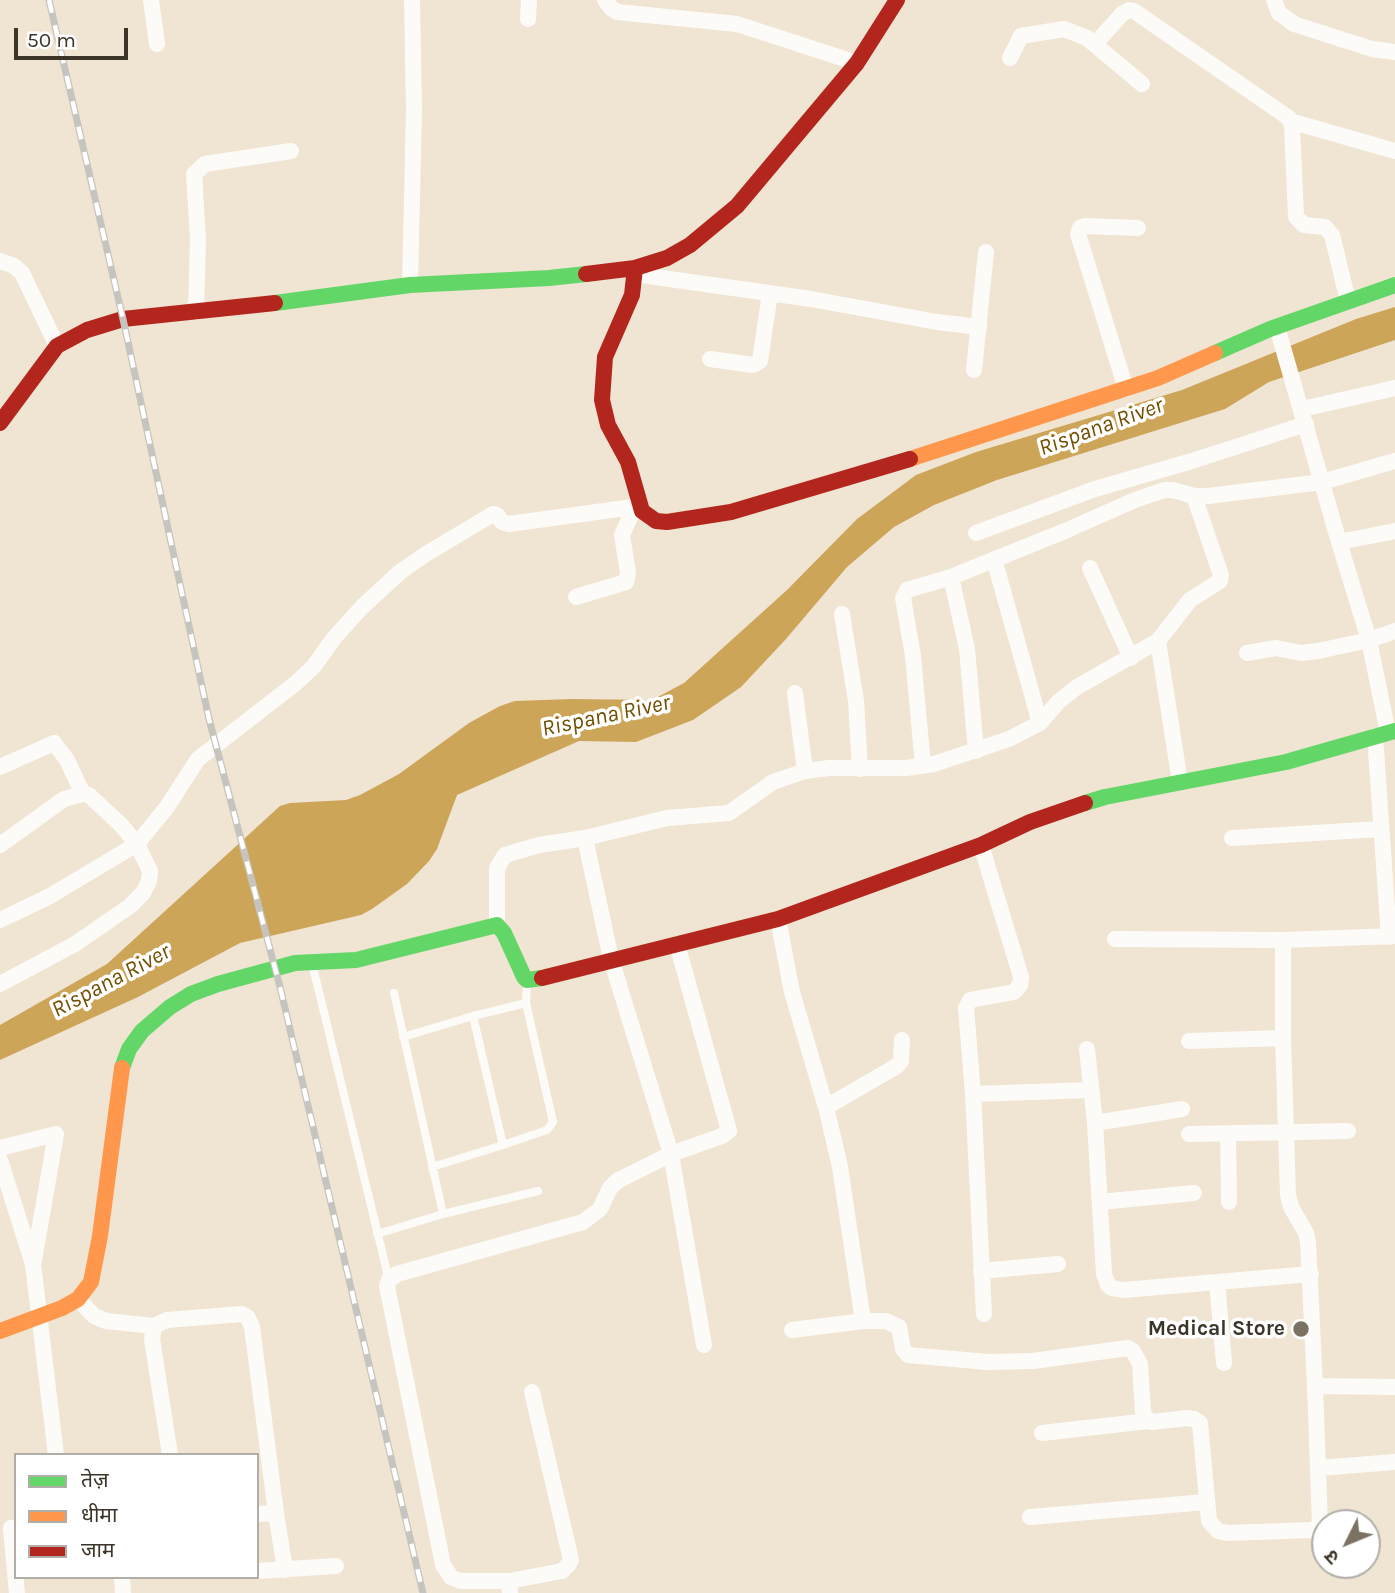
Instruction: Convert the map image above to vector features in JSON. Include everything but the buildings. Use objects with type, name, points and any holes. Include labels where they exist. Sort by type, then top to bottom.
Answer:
[{"type":"street","points":[[150,0],[156,44]]},
{"type":"street","points":[[410,285],[414,110],[412,0]]},
{"type":"street","points":[[528,19],[529,0]]},
{"type":"street","points":[[605,0],[617,12],[737,24],[857,63]]},
{"type":"street","points":[[635,271],[690,245],[737,206],[857,63],[897,0]]},
{"type":"street","points":[[1274,0],[1279,13],[1294,24],[1372,49],[1395,52]]},
{"type":"street","points":[[1095,44],[1122,14],[1129,10],[1134,11],[1290,121],[1395,151]]},
{"type":"street","points":[[1010,58],[1019,38],[1024,35],[1064,29],[1095,44],[1142,84]]},
{"type":"street","points":[[1290,121],[1296,217],[1304,226],[1325,227],[1332,234],[1348,301]]},
{"type":"street","points":[[196,312],[198,249],[194,174],[205,163],[291,151]]},
{"type":"street","points":[[1126,389],[1078,234],[1080,228],[1085,226],[1138,228]]},
{"type":"street","points":[[975,370],[986,252]]},
{"type":"street","points":[[0,261],[14,266],[22,273],[57,346]]},
{"type":"street","points":[[635,271],[632,295],[605,357],[602,400],[608,425],[628,462],[637,506],[649,517],[667,522],[731,512],[965,443],[1279,334],[1348,301],[1395,285]]},
{"type":"street","points":[[0,423],[57,346],[87,330],[123,319],[313,299],[410,285],[635,271],[979,327]]},
{"type":"street","points":[[710,359],[754,365],[761,361],[770,293]]},
{"type":"street","points":[[1115,939],[1283,940],[1392,937],[1381,829],[1386,733],[1368,640],[1279,334]]},
{"type":"street","points":[[976,533],[1095,489],[1192,461],[1304,417],[1395,388]]},
{"type":"street","points":[[923,766],[913,656],[903,596],[907,590],[951,577],[1149,495],[1173,490],[1194,496],[1208,496],[1322,482],[1395,461]]},
{"type":"street","points":[[1194,496],[1221,578],[1184,606],[1158,641],[1077,687],[1059,701],[1040,723],[1009,739],[923,766],[805,771],[773,782],[729,813],[667,818],[585,838],[539,845],[505,855],[497,868],[497,925],[504,933],[521,974],[527,980],[778,919],[981,845],[1038,818],[1105,797],[1295,760],[1386,733]]},
{"type":"street","points":[[576,597],[626,582],[628,573],[622,535],[637,506]]},
{"type":"street","points":[[0,920],[31,906],[137,844],[167,807],[198,759],[302,678],[345,624],[383,586],[409,566],[493,514],[509,524],[637,506]]},
{"type":"street","points":[[1339,542],[1395,531]]},
{"type":"street","points":[[994,559],[1040,723]]},
{"type":"street","points":[[1090,568],[1130,658]]},
{"type":"street","points":[[951,577],[968,649],[975,751]]},
{"type":"street","points":[[842,614],[856,701],[860,769]]},
{"type":"street","points":[[1247,653],[1276,648],[1307,652],[1368,640],[1395,631]]},
{"type":"street","points":[[1158,641],[1180,782]]},
{"type":"street","points":[[795,693],[805,771]]},
{"type":"street","points":[[0,767],[54,743],[68,760],[83,794]]},
{"type":"street","points":[[0,845],[64,799],[89,795],[137,844],[148,865],[149,881],[130,906],[75,944],[0,985]]},
{"type":"street","points":[[1231,838],[1381,829]]},
{"type":"street","points":[[585,838],[611,960],[671,1154],[704,1345]]},
{"type":"street","points":[[981,845],[1021,977],[1020,985],[1014,992],[970,1000],[966,1014],[973,1094],[984,1314]]},
{"type":"street","points":[[778,919],[799,1022],[826,1107],[840,1167],[863,1321]]},
{"type":"street","points":[[0,1331],[78,1299],[91,1282],[96,1263],[124,1063],[134,1040],[153,1021],[191,994],[295,962],[356,960],[497,925]]},
{"type":"street","points":[[1042,1433],[1148,1421],[1194,1419],[1200,1423],[1206,1502],[1209,1521],[1213,1527],[1227,1533],[1318,1528],[1321,1521],[1311,1274],[1306,1233],[1291,1207],[1288,1195],[1283,940]]},
{"type":"street","points":[[532,1392],[569,1564],[562,1571],[509,1587],[460,1581],[451,1577],[443,1565],[391,1314],[387,1286],[389,1280],[397,1274],[583,1222],[600,1209],[610,1188],[617,1181],[671,1154],[722,1136],[729,1129],[677,944]]},
{"type":"street","points":[[1189,1041],[1283,1038]]},
{"type":"street","points":[[826,1107],[897,1066],[901,1061],[902,1040]]},
{"type":"street","points":[[1087,1048],[1095,1123],[1104,1274],[1107,1283],[1112,1288],[1123,1290],[1311,1274]]},
{"type":"street","points":[[973,1094],[1091,1090]]},
{"type":"street","points":[[1095,1123],[1182,1109]]},
{"type":"street","points":[[1189,1134],[1348,1131]]},
{"type":"street","points":[[1228,1133],[1229,1202]]},
{"type":"street","points":[[0,1148],[56,1134],[33,1264]]},
{"type":"street","points":[[0,1160],[33,1264],[57,1453]]},
{"type":"street","points":[[1100,1202],[1194,1193]]},
{"type":"street","points":[[981,1271],[1058,1264]]},
{"type":"street","points":[[1217,1282],[1224,1363]]},
{"type":"street","points":[[78,1299],[94,1315],[106,1321],[155,1326],[167,1320],[242,1314],[248,1318],[252,1327],[285,1570]]},
{"type":"street","points":[[792,1330],[863,1321],[886,1321],[896,1324],[905,1352],[914,1357],[1013,1362],[1128,1348],[1139,1358],[1143,1412],[1148,1421]]},
{"type":"street","points":[[155,1326],[152,1339],[170,1453]]},
{"type":"street","points":[[1315,1386],[1395,1387]]},
{"type":"street","points":[[1318,1468],[1395,1462]]},
{"type":"street","points":[[1030,1517],[1206,1502]]},
{"type":"street","points":[[259,1514],[276,1513]]},
{"type":"street","points":[[9,1528],[14,1569]]},
{"type":"street","points":[[259,1571],[336,1566]]},
{"type":"lane","points":[[311,962],[389,1280]]},
{"type":"lane","points":[[432,1167],[547,1130],[553,1122],[526,1003],[527,980]]},
{"type":"lane","points":[[394,993],[443,1214]]},
{"type":"lane","points":[[403,1037],[526,1003]]},
{"type":"lane","points":[[473,1016],[503,1145]]},
{"type":"lane","points":[[377,1234],[443,1214],[538,1191]]},
{"type":"water","name":"Rispana River","points":[[1395,307],[1395,340],[1269,382],[1225,409],[997,480],[934,505],[894,527],[847,567],[741,687],[693,720],[636,742],[579,741],[457,795],[437,849],[429,861],[407,884],[372,909],[361,915],[240,943],[138,997],[0,1060],[0,1025],[107,964],[280,806],[346,800],[360,795],[399,774],[469,723],[515,701],[652,700],[684,683],[787,590],[857,519],[916,475],[976,452],[1182,390],[1356,319]]},
{"type":"railway","points":[[49,0],[123,319],[209,719],[280,987],[423,1593]]},
{"type":"traffic: fast","points":[[275,303],[410,285],[586,274]]},
{"type":"traffic: fast","points":[[1215,353],[1270,329],[1395,285]]},
{"type":"traffic: fast","points":[[1085,803],[1286,762],[1395,731]]},
{"type":"traffic: fast","points":[[122,1068],[129,1049],[142,1031],[170,1007],[191,994],[295,963],[356,960],[497,925],[504,933],[524,977],[527,980],[542,978]]},
{"type":"traffic: slow","points":[[910,459],[1158,378],[1215,353]]},
{"type":"traffic: slow","points":[[0,1331],[62,1308],[78,1299],[91,1282],[100,1236],[122,1068]]},
{"type":"traffic: jam","points":[[586,274],[635,268],[667,258],[690,245],[737,206],[857,63],[897,0]]},
{"type":"traffic: jam","points":[[635,268],[632,295],[605,357],[602,400],[608,425],[628,462],[642,511],[656,521],[667,522],[731,512],[910,459]]},
{"type":"traffic: jam","points":[[0,423],[57,346],[87,330],[123,319],[275,303]]},
{"type":"traffic: jam","points":[[542,978],[778,919],[981,845],[1030,822],[1085,803]]},
{"type":"place","name":"Medical Store","points":[[1301,1329]]}]
